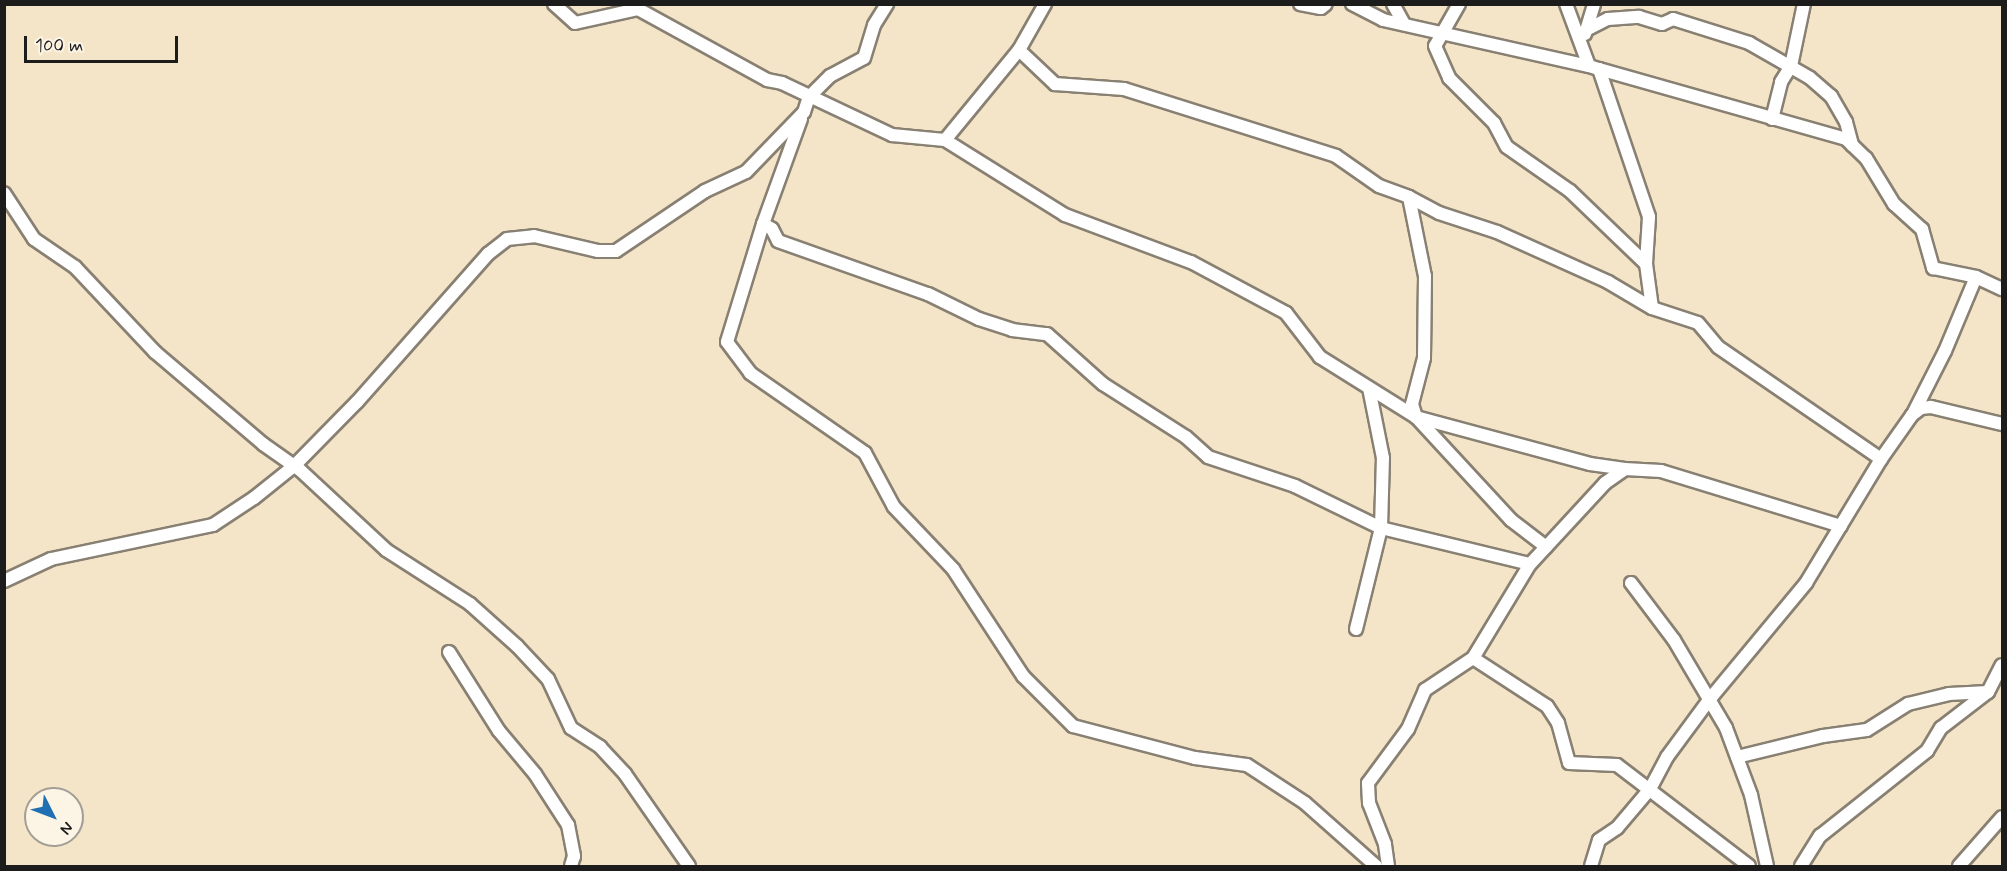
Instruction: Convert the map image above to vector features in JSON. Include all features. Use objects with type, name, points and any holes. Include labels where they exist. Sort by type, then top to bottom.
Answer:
[{"type":"street","points":[[554,4],[575,23],[638,7],[767,80],[892,135],[945,140],[1065,215],[1191,262],[1286,313],[1320,357],[1416,417],[1511,520],[1546,547]]},
{"type":"street","points":[[887,4],[874,25],[864,58],[830,76],[809,97],[763,224],[727,342],[750,373],[865,453],[894,507],[953,569],[1023,676],[1073,726],[1195,759],[1247,765],[1305,804],[1376,867]]},
{"type":"street","points":[[945,140],[1019,50],[1045,4]]},
{"type":"street","points":[[1300,4],[1322,8],[1326,4]]},
{"type":"street","points":[[1352,4],[1383,20],[1594,68],[1846,139],[1866,158],[1894,204],[1922,229],[1933,268],[1976,277],[2002,289]]},
{"type":"street","points":[[1393,4],[1404,24]]},
{"type":"street","points":[[1459,4],[1435,46],[1449,78],[1494,123],[1507,147],[1570,191],[1646,264]]},
{"type":"street","points":[[1566,4],[1585,35],[1594,68],[1649,217],[1646,264],[1652,308]]},
{"type":"street","points":[[1585,35],[1594,4]]},
{"type":"street","points":[[1772,119],[1781,82],[1791,66],[1804,4]]},
{"type":"street","points":[[1585,35],[1608,19],[1640,17],[1662,24],[1673,19],[1749,43],[1791,66],[1831,96],[1846,122],[1852,145]]},
{"type":"street","points":[[1019,50],[1054,84],[1124,89],[1184,111],[1292,140],[1336,156],[1371,182],[1409,197],[1439,213],[1497,232],[1608,282],[1652,308],[1698,323],[1718,347],[1881,459]]},
{"type":"street","points":[[4,581],[51,559],[213,525],[294,466],[408,347],[488,254],[507,239],[534,236],[598,251],[616,251],[705,191],[746,172],[804,112]]},
{"type":"street","points":[[4,193],[8,209],[34,239],[75,267],[154,351],[263,444],[294,466],[386,550],[470,604],[517,646],[548,679],[571,728],[600,747],[625,774],[689,867]]},
{"type":"street","points":[[1409,197],[1425,276],[1424,358],[1412,404],[1416,417]]},
{"type":"street","points":[[763,224],[772,229],[778,241],[928,294],[979,319],[1012,330],[1047,334],[1103,384],[1186,437],[1208,457],[1294,486],[1381,528],[1530,564]]},
{"type":"street","points":[[1591,867],[1599,840],[1617,828],[1650,789],[1667,757],[1709,700],[1806,584],[1881,459],[1912,415],[1945,351],[1976,277]]},
{"type":"street","points":[[1356,629],[1381,528],[1383,458],[1369,388]]},
{"type":"street","points":[[1912,415],[1921,408],[1931,407],[2002,424]]},
{"type":"street","points":[[1416,417],[1590,464],[1662,471],[1841,526]]},
{"type":"street","points":[[1388,867],[1386,844],[1369,804],[1368,783],[1408,729],[1425,690],[1473,658],[1530,564],[1605,483],[1625,469]]},
{"type":"street","points":[[1631,583],[1674,640],[1709,700],[1737,757],[1751,795],[1767,867]]},
{"type":"street","points":[[449,652],[486,712],[535,774],[568,825],[574,856],[572,867]]},
{"type":"street","points":[[1473,658],[1546,706],[1558,723],[1569,763],[1617,765],[1749,867]]},
{"type":"street","points":[[1802,867],[1821,836],[1927,751],[1941,728],[1979,703],[1988,692],[2002,665]]},
{"type":"street","points":[[1737,757],[1823,736],[1867,730],[1908,704],[1949,694],[1988,692]]},
{"type":"street","points":[[1959,867],[2002,817]]}]
